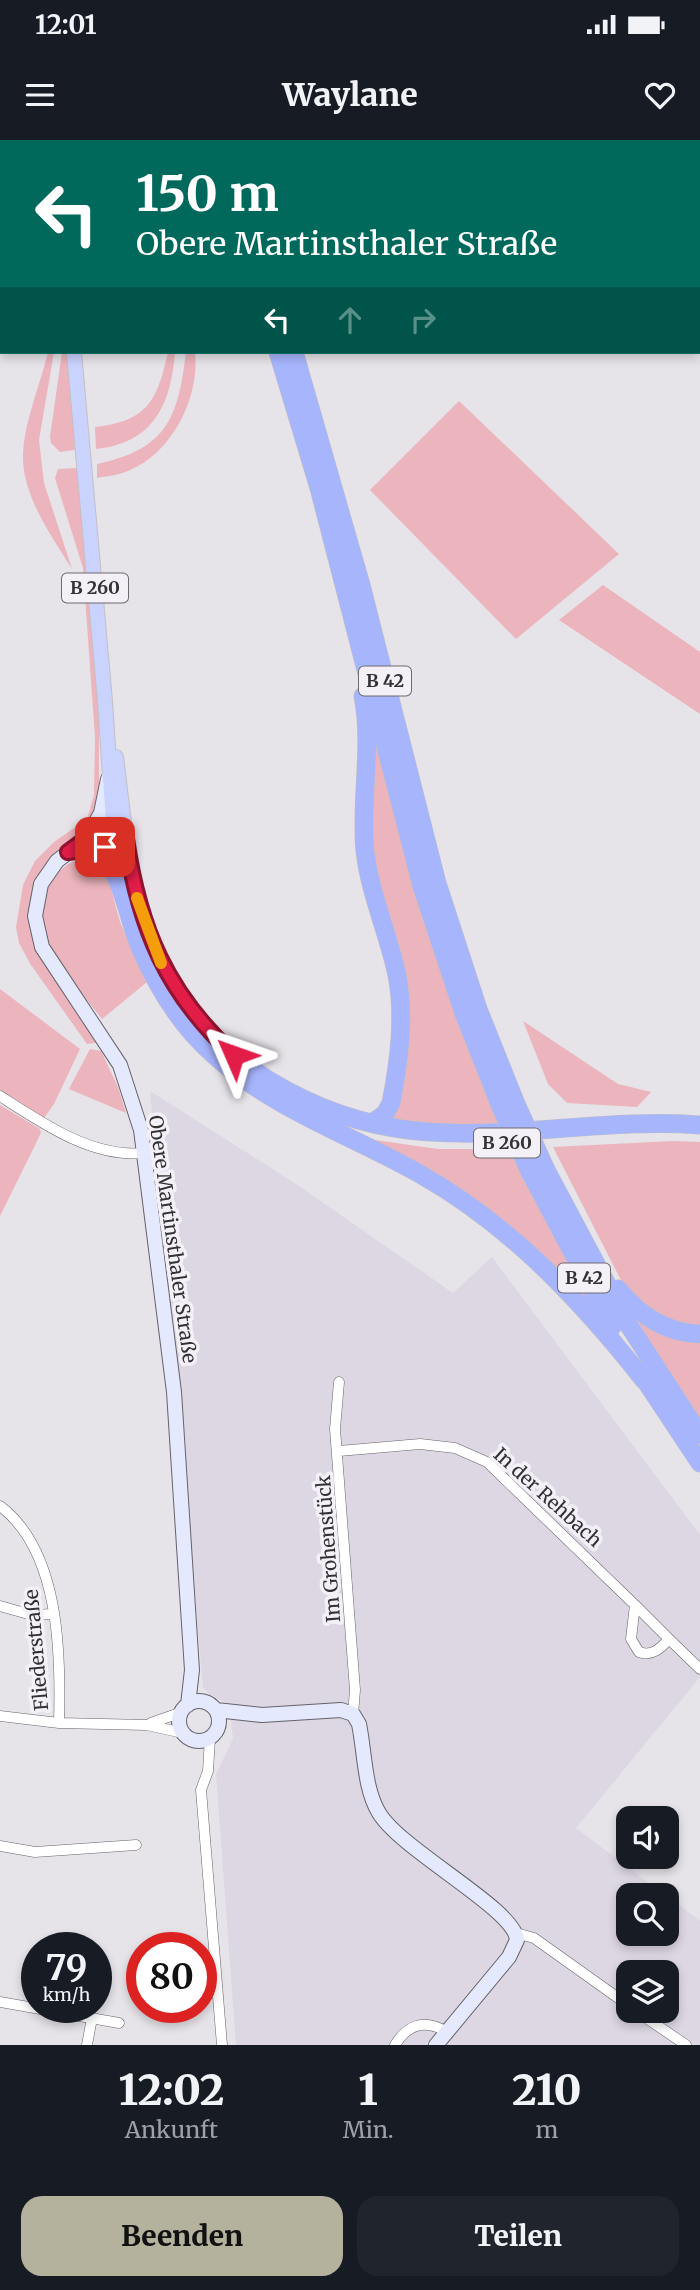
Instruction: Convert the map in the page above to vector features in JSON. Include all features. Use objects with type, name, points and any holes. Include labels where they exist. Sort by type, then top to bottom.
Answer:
[{"type":"highway","name":"B 42","points":[[279,354],[319,488],[428,907],[464,1014],[595,1298],[644,1380],[700,1463]]},
{"type":"highway","name":"B 42","points":[[295,354],[357,572],[437,883],[508,1105]]},
{"type":"highway","points":[[356,634],[354,654],[365,707],[366,731],[365,851],[371,888],[396,973],[401,1015],[391,1103],[385,1114],[372,1124]]},
{"type":"highway","name":"B 260","points":[[118,841],[143,919],[164,968],[194,1015],[234,1055],[278,1086],[323,1108],[372,1124],[409,1130],[458,1133],[700,1125]]},
{"type":"highway","name":"B 260","points":[[118,841],[131,924],[153,975],[196,1037],[250,1083],[317,1121],[375,1136],[431,1143],[700,1137]]},
{"type":"highway","points":[[90,843],[110,867],[131,924]]},
{"type":"highway","points":[[317,1121],[419,1173],[504,1231],[575,1297],[644,1380]]},
{"type":"highway","name":"B 42","points":[[538,1171],[583,1241],[634,1334],[700,1435]]},
{"type":"highway","points":[[583,1241],[610,1279],[640,1312],[668,1328],[700,1335]]},
{"type":"main road","name":"B 260","points":[[74,354],[118,841]]},
{"type":"main road","name":"B 260","points":[[105,701],[108,778],[118,841]]},
{"type":"street","name":"B 260","points":[[90,843],[101,813],[108,778]]},
{"type":"street","name":"Obere Martinsthaler Straße","points":[[118,841],[90,843],[68,852],[53,866],[41,884],[35,916],[37,931],[53,965],[120,1065],[135,1105],[144,1153],[174,1392],[192,1670],[185,1708]]},
{"type":"street","points":[[0,1096],[68,1136],[121,1154],[144,1153]]},
{"type":"street","name":"Im Grohenstück","points":[[339,1382],[335,1407],[355,1690],[353,1714]]},
{"type":"street","name":"In der Rehbach","points":[[339,1451],[419,1444],[455,1448],[480,1458],[499,1470],[700,1670]]},
{"type":"street","name":"Fliederstraße","points":[[0,1506],[16,1520],[38,1551],[50,1586],[59,1723]]},
{"type":"street","points":[[635,1605],[631,1639],[639,1652],[654,1652],[669,1639]]},
{"type":"street","points":[[0,1606],[32,1615],[53,1615]]},
{"type":"street","name":"Obere Martinsthaler Straße","points":[[192,1670],[210,1706]]},
{"type":"street","points":[[148,1724],[185,1708],[210,1706],[262,1715],[341,1710],[353,1714],[359,1724],[373,1801],[386,1822],[421,1856],[512,1927],[534,1938],[616,1996]]},
{"type":"street","points":[[210,1706],[219,1719],[201,1790],[222,2045]]},
{"type":"street","points":[[183,1733],[180,1722],[185,1708]]},
{"type":"street","points":[[0,1716],[59,1723],[148,1724],[183,1733],[193,1740],[262,1715]]},
{"type":"street","points":[[0,1846],[35,1852],[135,1845]]},
{"type":"street","points":[[436,2045],[509,1957],[512,1927]]},
{"type":"street","points":[[0,2002],[21,2006]]},
{"type":"street","points":[[112,2022],[119,2023]]},
{"type":"street","points":[[88,2045],[91,2023]]},
{"type":"street","points":[[653,2023],[685,2045]]},
{"type":"street","points":[[395,2045],[412,2026],[430,2024],[447,2032]]},
{"type":"shaded area","points":[[47,354],[54,354],[39,440],[44,483],[72,569],[40,517],[28,488],[23,459],[32,405]]},
{"type":"shaded area","points":[[62,354],[69,354],[75,450],[60,452],[51,443]]},
{"type":"shaded area","points":[[167,354],[175,354],[169,388],[156,418],[132,439],[96,449],[95,427],[127,420],[138,414],[154,396]]},
{"type":"shaded area","points":[[186,354],[195,354],[193,386],[188,404],[171,436],[145,462],[122,473],[97,478],[97,464],[121,458],[140,449],[165,427],[179,395]]},
{"type":"shaded area","points":[[459,401],[619,554],[516,639],[370,490]]},
{"type":"shaded area","points":[[78,468],[99,702],[99,803],[91,824],[54,854],[44,868],[30,910],[30,929],[35,945],[102,1042],[87,1044],[31,965],[19,943],[16,927],[23,885],[35,861],[54,842],[87,819],[94,795],[95,737],[83,568],[55,478],[58,469]]},
{"type":"shaded area","points":[[603,585],[700,652],[700,714],[559,620]]},
{"type":"shaded area","points":[[371,719],[502,1130],[385,1121],[403,1058],[371,852]]},
{"type":"shaded area","points":[[89,858],[105,867],[120,922],[147,982],[102,1019],[55,954],[46,935],[43,916],[44,898],[56,874],[73,862]]},
{"type":"shaded area","points":[[0,989],[80,1049],[54,1104],[44,1118],[0,1090]]},
{"type":"shaded area","points":[[523,1021],[618,1084],[651,1092],[637,1107],[567,1103],[548,1084]]},
{"type":"shaded area","points":[[90,1049],[101,1051],[118,1087],[126,1113],[69,1089]]},
{"type":"shaded area","points":[[150,1091],[299,1186],[453,1293],[492,1257],[700,1535],[700,1677],[576,1828],[616,1858],[616,1869],[630,1869],[649,1883],[616,1883],[616,1946],[679,1946],[679,1905],[700,1921],[700,2045],[236,2045],[216,1774],[233,1739],[229,1704],[210,1695],[203,1687]]},
{"type":"shaded area","points":[[0,1105],[40,1129],[41,1133],[0,1216]]},
{"type":"shaded area","points":[[368,1139],[438,1149],[504,1149],[516,1154],[603,1320],[561,1277]]},
{"type":"shaded area","points":[[700,1142],[700,1331],[679,1328],[627,1292],[553,1147]]},
{"type":"shaded area","points":[[631,1311],[700,1339],[700,1421]]},
{"type":"slow traffic","points":[[137,898],[161,963]]},
{"type":"route","points":[[105,847],[68,852],[87,838],[126,839],[135,893],[152,944],[164,968],[194,1015],[234,1055]]}]
